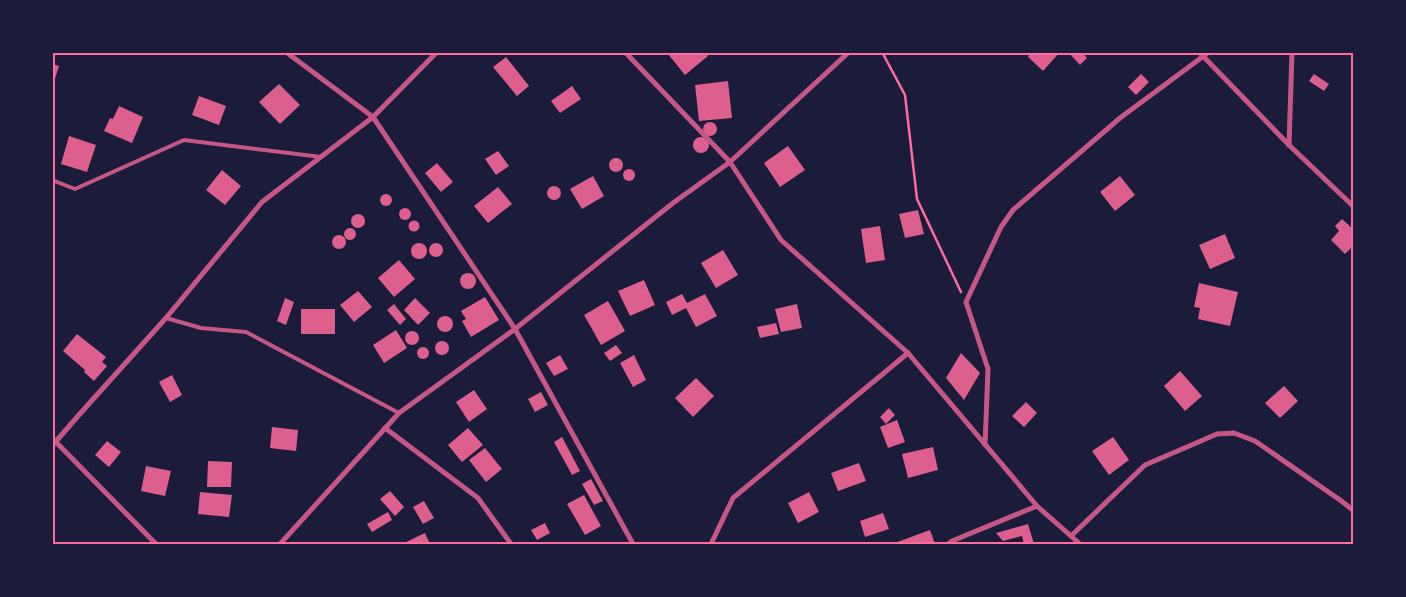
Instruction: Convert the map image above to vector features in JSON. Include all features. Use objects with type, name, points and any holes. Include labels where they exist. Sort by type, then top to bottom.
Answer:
[{"type":"street","points":[[286,52],[373,117],[515,329],[633,544]]},
{"type":"street","points":[[52,446],[54,439],[166,318],[262,202],[373,117],[437,52]]},
{"type":"street","points":[[625,52],[730,162],[781,240],[908,353],[1037,506],[1080,544]]},
{"type":"street","points":[[280,544],[399,413],[515,329],[673,203],[730,162],[849,52]]},
{"type":"street","points":[[1199,52],[1289,145],[1354,207]]},
{"type":"street","points":[[985,445],[988,369],[966,302],[1001,227],[1013,210],[1120,118],[1204,58],[1209,52]]},
{"type":"street","points":[[1289,145],[1292,52]]},
{"type":"street","points":[[712,544],[734,498],[908,353]]},
{"type":"street","points":[[385,428],[478,498],[511,544]]},
{"type":"street","points":[[1071,536],[1145,465],[1217,434],[1234,434],[1255,441],[1354,511]]},
{"type":"street","points":[[54,439],[156,544]]},
{"type":"street","points":[[948,544],[1037,506]]},
{"type":"lane","points":[[52,180],[75,189],[184,140],[321,157]]},
{"type":"lane","points":[[166,318],[201,328],[246,332],[399,413]]},
{"type":"path","points":[[882,52],[906,95],[917,199],[966,302]]},
{"type":"building","points":[[669,52],[705,52],[708,56],[685,75],[668,54]]},
{"type":"building","points":[[1031,52],[1060,52],[1043,71],[1028,57]]},
{"type":"building","points":[[1068,52],[1082,52],[1087,58],[1080,65]]},
{"type":"building","points":[[506,57],[529,86],[517,96],[493,67]]},
{"type":"building","points":[[52,64],[59,66],[53,85],[52,85]]},
{"type":"building","points":[[1141,74],[1149,82],[1136,95],[1128,87]]},
{"type":"building","points":[[1314,74],[1329,84],[1324,91],[1309,81]]},
{"type":"building","points":[[728,81],[732,118],[699,121],[695,85]]},
{"type":"building","points":[[279,84],[300,105],[280,124],[259,102]]},
{"type":"building","points":[[572,86],[581,99],[560,113],[551,101]]},
{"type":"building","points":[[199,96],[226,106],[219,125],[192,115]]},
{"type":"building","points":[[119,106],[143,117],[132,143],[104,131],[110,118],[113,119]]},
{"type":"building","points":[[710,122],[715,124],[717,129],[715,134],[710,136],[705,134],[703,129],[705,124]]},
{"type":"building","points":[[69,136],[96,145],[87,172],[61,164]]},
{"type":"building","points":[[701,137],[709,145],[701,153],[693,145]]},
{"type":"building","points":[[788,146],[805,170],[780,187],[764,163]]},
{"type":"building","points":[[498,151],[509,166],[496,175],[485,159]]},
{"type":"building","points":[[613,158],[619,158],[623,165],[619,172],[613,172],[609,168],[609,162]]},
{"type":"building","points":[[437,163],[453,182],[441,192],[425,173]]},
{"type":"building","points":[[629,169],[635,175],[629,181],[623,175]]},
{"type":"building","points":[[222,170],[241,186],[225,205],[206,190]]},
{"type":"building","points":[[593,176],[604,196],[582,209],[570,189]]},
{"type":"building","points":[[1120,176],[1135,195],[1115,211],[1100,192]]},
{"type":"building","points":[[551,186],[557,186],[561,193],[557,200],[551,200],[547,196],[547,190]]},
{"type":"building","points":[[498,187],[512,204],[488,223],[474,206]]},
{"type":"building","points":[[384,194],[388,194],[392,200],[388,206],[384,206],[380,202],[380,198]]},
{"type":"building","points":[[403,208],[407,208],[411,214],[407,220],[403,220],[399,216],[399,212]]},
{"type":"building","points":[[918,210],[924,234],[905,238],[899,214]]},
{"type":"building","points":[[355,214],[361,214],[365,221],[361,228],[355,228],[351,224],[351,218]]},
{"type":"building","points":[[1342,219],[1354,230],[1354,245],[1345,254],[1331,240],[1339,231],[1335,226]]},
{"type":"building","points":[[412,221],[416,221],[419,226],[418,230],[412,231],[409,228],[409,224]]},
{"type":"building","points":[[880,226],[885,260],[866,263],[861,229]]},
{"type":"building","points":[[350,228],[356,234],[350,240],[344,234]]},
{"type":"building","points":[[1225,234],[1235,258],[1210,269],[1199,245]]},
{"type":"building","points":[[339,235],[344,237],[346,242],[344,247],[339,249],[334,247],[332,242],[334,237]]},
{"type":"building","points":[[419,243],[425,245],[427,251],[425,257],[419,259],[413,257],[411,251],[413,245]]},
{"type":"building","points":[[433,243],[439,243],[443,250],[439,257],[433,257],[429,253],[429,247]]},
{"type":"building","points":[[723,250],[738,275],[716,288],[701,263]]},
{"type":"building","points":[[399,260],[415,279],[394,297],[378,278]]},
{"type":"building","points":[[465,273],[471,273],[476,278],[474,287],[465,289],[460,284],[460,278]]},
{"type":"building","points":[[644,280],[655,305],[630,316],[618,291]]},
{"type":"building","points":[[1199,283],[1238,292],[1230,326],[1198,319],[1200,308],[1194,307]]},
{"type":"building","points":[[358,291],[372,307],[354,322],[340,305]]},
{"type":"building","points":[[682,294],[687,303],[705,294],[717,316],[696,327],[686,308],[672,315],[666,302]]},
{"type":"building","points":[[485,297],[499,320],[471,337],[462,321],[466,319],[461,311]]},
{"type":"building","points":[[285,298],[294,302],[286,325],[277,321]]},
{"type":"building","points":[[415,298],[430,313],[418,325],[404,310]]},
{"type":"building","points":[[608,301],[625,331],[601,345],[584,315]]},
{"type":"building","points":[[394,304],[406,319],[400,325],[387,310]]},
{"type":"building","points":[[797,304],[802,328],[781,332],[775,309]]},
{"type":"building","points":[[301,309],[335,309],[335,334],[301,334]]},
{"type":"building","points":[[445,316],[453,324],[445,332],[437,324]]},
{"type":"building","points":[[776,323],[779,334],[760,338],[757,327]]},
{"type":"building","points":[[396,330],[407,348],[384,363],[373,345]]},
{"type":"building","points":[[412,331],[417,333],[419,338],[417,343],[412,345],[407,343],[405,338],[407,333]]},
{"type":"building","points":[[77,334],[106,357],[102,362],[107,366],[94,381],[84,372],[85,370],[63,351]]},
{"type":"building","points":[[439,341],[445,341],[449,348],[445,355],[439,355],[435,351],[435,345]]},
{"type":"building","points":[[616,345],[622,353],[610,361],[604,353]]},
{"type":"building","points":[[423,347],[429,353],[423,359],[417,353]]},
{"type":"building","points":[[961,353],[980,373],[964,400],[946,378]]},
{"type":"building","points":[[560,355],[568,369],[554,376],[546,363]]},
{"type":"building","points":[[634,355],[646,380],[633,387],[620,363]]},
{"type":"building","points":[[1180,371],[1202,396],[1185,411],[1164,386]]},
{"type":"building","points":[[172,375],[182,395],[170,402],[159,382]]},
{"type":"building","points":[[696,378],[714,396],[693,417],[675,398]]},
{"type":"building","points":[[1284,386],[1298,401],[1280,418],[1265,403]]},
{"type":"building","points":[[474,390],[487,409],[469,422],[456,402]]},
{"type":"building","points":[[541,392],[548,405],[535,412],[528,399]]},
{"type":"building","points":[[1026,402],[1037,413],[1024,427],[1012,416]]},
{"type":"building","points":[[889,408],[895,415],[886,424],[880,417]]},
{"type":"building","points":[[897,420],[905,442],[888,448],[880,427]]},
{"type":"building","points":[[272,427],[298,430],[296,451],[270,448]]},
{"type":"building","points":[[468,428],[483,445],[462,462],[448,445]]},
{"type":"building","points":[[562,437],[580,471],[572,475],[554,442]]},
{"type":"building","points":[[1113,437],[1129,460],[1109,475],[1092,451]]},
{"type":"building","points":[[107,441],[121,452],[109,467],[95,455]]},
{"type":"building","points":[[933,447],[938,470],[908,478],[902,454]]},
{"type":"building","points":[[485,448],[502,469],[486,482],[469,460]]},
{"type":"building","points":[[208,461],[232,462],[231,487],[207,487]]},
{"type":"building","points":[[859,463],[866,481],[838,491],[831,473]]},
{"type":"building","points":[[146,466],[171,471],[165,496],[141,491]]},
{"type":"building","points":[[591,479],[603,501],[594,505],[582,484]]},
{"type":"building","points":[[390,491],[404,507],[395,516],[380,499]]},
{"type":"building","points":[[200,492],[232,495],[229,517],[198,514]]},
{"type":"building","points":[[809,492],[819,512],[798,523],[788,503]]},
{"type":"building","points":[[584,495],[601,526],[585,535],[567,504]]},
{"type":"building","points":[[424,501],[434,518],[423,524],[413,507]]},
{"type":"building","points":[[388,512],[392,520],[372,532],[367,524]]},
{"type":"building","points":[[883,513],[889,529],[865,537],[860,521]]},
{"type":"building","points":[[545,523],[550,533],[537,540],[531,530]]},
{"type":"building","points":[[1028,524],[1034,544],[1024,544],[1022,536],[1003,541],[996,533]]},
{"type":"building","points":[[930,530],[935,544],[892,544]]},
{"type":"building","points":[[425,533],[430,544],[402,544]]}]
